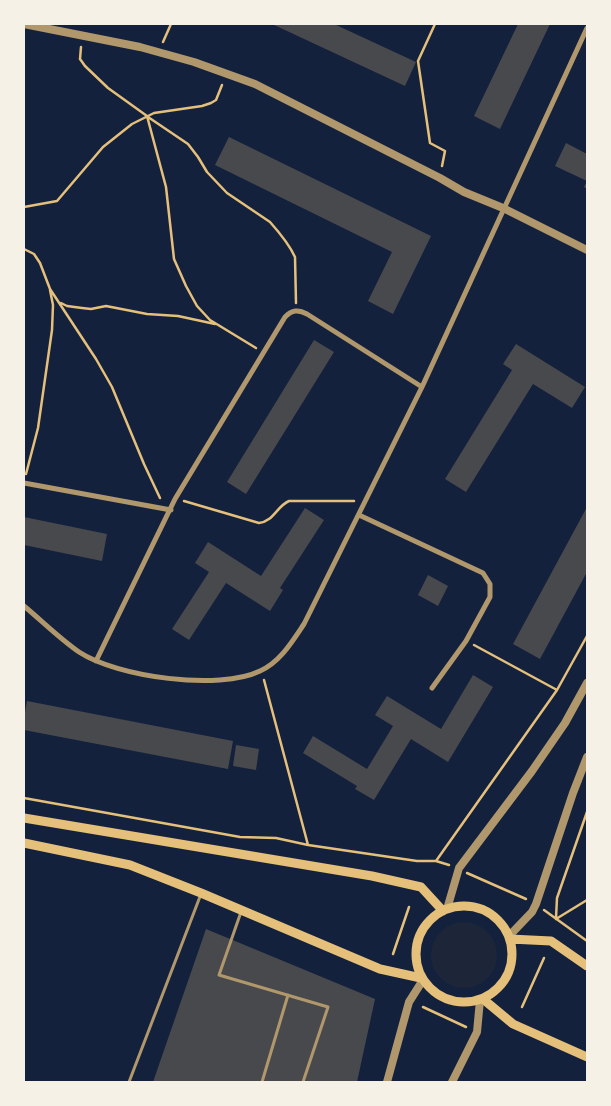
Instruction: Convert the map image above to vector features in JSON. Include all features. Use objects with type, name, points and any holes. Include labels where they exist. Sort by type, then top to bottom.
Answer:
[{"type":"main road","points":[[24,818],[372,876],[421,887],[445,910]]},
{"type":"main road","points":[[24,843],[130,865],[202,893],[380,969],[422,979]]},
{"type":"main road","points":[[462,906],[476,908],[490,914],[501,923],[509,937],[512,953],[511,967],[505,981],[495,992],[481,1000],[464,1003],[448,1000],[434,992],[422,979],[417,965],[418,939],[432,918],[445,910],[462,906]]},
{"type":"main road","points":[[509,937],[551,942],[587,966]]},
{"type":"main road","points":[[481,1000],[513,1024],[587,1057]]},
{"type":"street","points":[[24,24],[140,47],[255,84],[464,192],[503,208],[587,250]]},
{"type":"street","points":[[24,606],[80,652],[96,661],[121,669],[180,681],[228,680],[249,676],[262,670],[279,657],[292,643],[304,624],[422,387],[587,28]]},
{"type":"street","points":[[96,661],[168,509],[285,317],[295,310],[308,314],[422,387]]},
{"type":"street","points":[[24,483],[168,509]]},
{"type":"street","points":[[359,515],[483,573],[488,578],[490,597],[466,640],[432,688]]},
{"type":"street","points":[[445,910],[459,868],[532,772],[565,723],[587,683]]},
{"type":"street","points":[[509,937],[532,912],[536,904],[587,757]]},
{"type":"street","points":[[387,1082],[409,1002],[422,979]]},
{"type":"street","points":[[452,1082],[477,1032],[481,1000]]},
{"type":"lane","points":[[129,1082],[202,893]]},
{"type":"lane","points":[[242,910],[219,974],[328,1007],[304,1082]]},
{"type":"lane","points":[[262,1082],[288,995]]},
{"type":"path","points":[[159,53],[171,24]]},
{"type":"path","points":[[435,24],[418,60],[430,143],[446,151],[440,178]]},
{"type":"path","points":[[82,35],[80,59],[84,66],[108,88],[188,144],[207,172],[227,193],[270,222],[274,227],[295,257],[295,310]]},
{"type":"path","points":[[24,207],[57,201],[103,147],[132,124],[154,113],[202,106],[216,100],[227,74]]},
{"type":"path","points":[[147,116],[166,187],[174,259],[186,286],[197,306],[210,320],[263,353]]},
{"type":"path","points":[[24,249],[34,254],[40,264],[50,289],[53,305],[52,330],[38,428],[24,483]]},
{"type":"path","points":[[50,289],[112,387],[144,464],[168,509]]},
{"type":"path","points":[[60,303],[92,309],[106,306],[147,314],[178,316],[219,325]]},
{"type":"path","points":[[175,499],[259,523],[269,519],[284,503],[289,501],[352,500],[365,502]]},
{"type":"path","points":[[24,798],[240,838],[276,838],[308,845],[417,861],[436,861],[557,690],[587,636]]},
{"type":"path","points":[[466,640],[557,690]]},
{"type":"path","points":[[262,670],[308,845]]},
{"type":"path","points":[[556,919],[558,898],[587,812]]},
{"type":"path","points":[[478,878],[527,900]]},
{"type":"path","points":[[556,919],[587,900]]},
{"type":"path","points":[[393,954],[409,907]]},
{"type":"path","points":[[556,919],[587,941]]},
{"type":"path","points":[[522,1007],[544,958]]},
{"type":"path","points":[[423,1007],[466,1027]]},
{"type":"shaded area","points":[[464,922],[476,925],[487,932],[494,943],[497,955],[494,967],[487,978],[476,985],[464,988],[452,985],[441,978],[434,967],[431,955],[434,943],[441,932],[452,925]]},
{"type":"building","points":[[272,24],[334,24],[416,62],[405,86]]},
{"type":"building","points":[[518,24],[550,24],[500,129],[474,116]]},
{"type":"building","points":[[229,137],[431,236],[393,314],[368,301],[392,252],[215,165]]},
{"type":"building","points":[[566,143],[587,154],[587,181],[555,166]]},
{"type":"building","points":[[314,340],[334,352],[246,494],[227,482]]},
{"type":"building","points":[[516,344],[585,387],[572,408],[533,384],[466,492],[445,479],[512,370],[503,364]]},
{"type":"building","points":[[587,507],[587,572],[540,659],[513,644]]},
{"type":"building","points":[[305,508],[324,520],[280,588],[283,590],[270,611],[226,583],[189,640],[172,629],[209,572],[195,563],[208,542],[261,576]]},
{"type":"building","points":[[24,517],[107,534],[102,561],[24,545]]},
{"type":"building","points":[[428,575],[448,586],[438,606],[418,595]]},
{"type":"building","points":[[473,675],[493,687],[448,762],[411,739],[374,800],[355,789],[357,786],[303,753],[313,736],[367,769],[393,726],[375,715],[387,696],[441,729]]},
{"type":"building","points":[[27,701],[233,741],[228,769],[24,730]]},
{"type":"building","points":[[236,745],[259,749],[256,770],[233,766]]},
{"type":"building","points":[[206,929],[375,999],[357,1082],[153,1082]]}]
